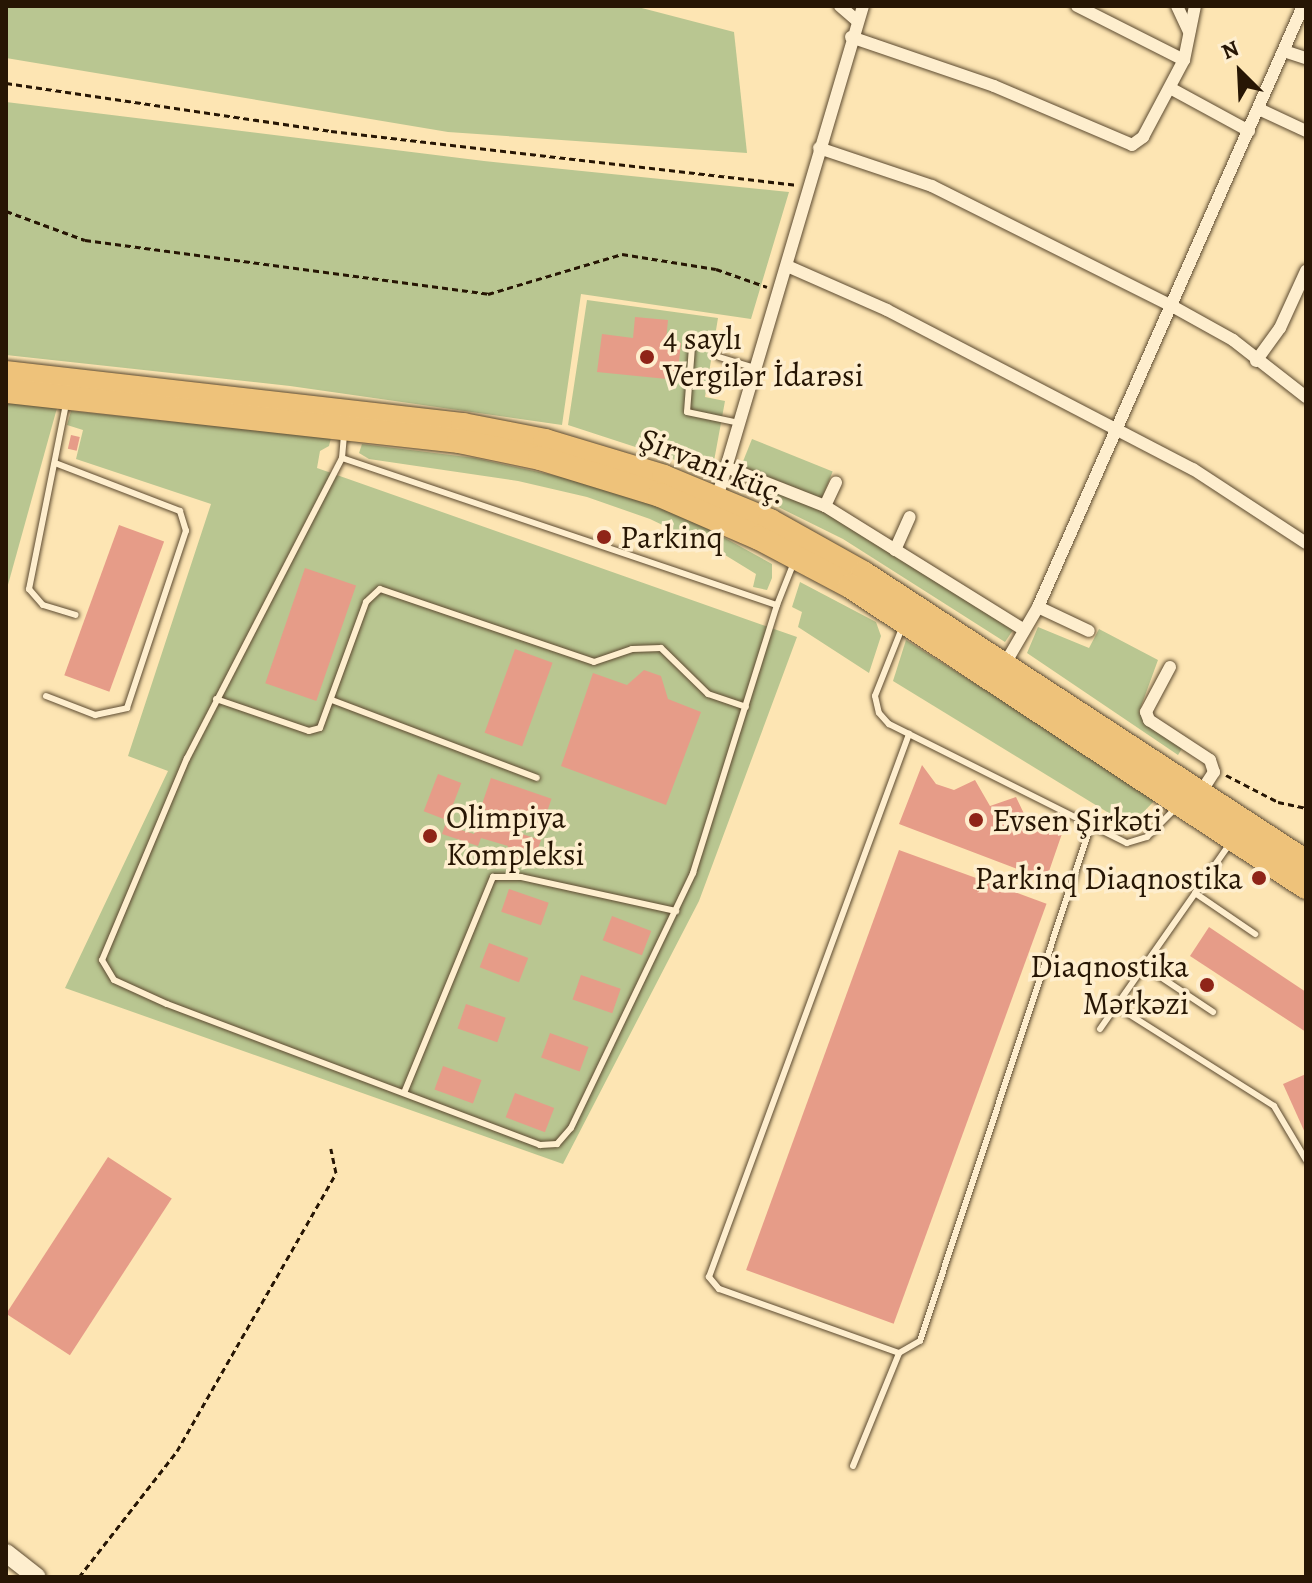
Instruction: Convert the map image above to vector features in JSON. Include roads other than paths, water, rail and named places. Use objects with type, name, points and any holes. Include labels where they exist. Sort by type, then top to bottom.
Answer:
[{"type":"highway","name":"Şirvani küç.","points":[[6,373],[494,430],[610,459],[717,498],[803,537],[1006,662],[1306,862]]},
{"type":"highway","points":[[6,391],[488,446],[616,479],[796,557],[1199,789],[1234,839],[1306,887]]},
{"type":"main road","points":[[6,1553],[37,1577]]},
{"type":"street","points":[[840,6],[857,21]]},
{"type":"street","points":[[717,498],[787,266],[805,187],[863,6]]},
{"type":"street","points":[[1077,6],[1184,60]]},
{"type":"street","points":[[1177,6],[1189,32]]},
{"type":"street","points":[[851,37],[994,86],[1123,145],[1143,137],[1170,88],[1184,60],[1195,6]]},
{"type":"street","points":[[1006,662],[1038,607],[1287,52],[1303,6]]},
{"type":"street","points":[[1287,52],[1306,58]]},
{"type":"street","points":[[1170,88],[1249,131]]},
{"type":"street","points":[[1261,110],[1306,131]]},
{"type":"street","points":[[819,148],[932,186],[1172,306],[1233,340],[1306,397]]},
{"type":"street","points":[[787,266],[862,298],[1193,469],[1306,543]]},
{"type":"street","points":[[1256,361],[1280,328],[1306,271]]},
{"type":"street","points":[[726,467],[825,506],[1024,630]]},
{"type":"street","points":[[825,506],[836,482]]},
{"type":"street","points":[[895,550],[910,517]]},
{"type":"street","points":[[1038,607],[1089,631]]},
{"type":"street","points":[[1170,667],[1148,705],[1149,720],[1210,760],[1199,789]]},
{"type":"lane","points":[[692,347],[687,412],[739,423]]},
{"type":"lane","points":[[719,357],[755,368]]},
{"type":"lane","points":[[68,398],[29,589],[43,605],[76,615]]},
{"type":"lane","points":[[344,428],[342,458],[216,699],[107,938],[102,953],[105,970],[114,980],[167,1004],[540,1145],[557,1144],[571,1128],[616,1041],[693,873],[777,605],[796,557]]},
{"type":"lane","points":[[342,458],[777,605]]},
{"type":"lane","points":[[46,696],[95,715],[127,708],[186,531],[180,511],[55,463]]},
{"type":"lane","points":[[216,699],[309,731],[320,728],[366,602],[380,589],[594,662],[632,649],[661,648],[708,694],[746,707]]},
{"type":"lane","points":[[905,621],[875,696],[879,713],[909,734],[1091,825],[1136,843],[1199,789]]},
{"type":"lane","points":[[332,700],[537,778]]},
{"type":"lane","points":[[899,1353],[719,1289],[709,1277],[909,734]]},
{"type":"lane","points":[[853,1466],[899,1353],[920,1341],[1091,825]]},
{"type":"lane","points":[[1100,1029],[1234,839]]},
{"type":"lane","points":[[404,1093],[493,877],[521,877],[676,911]]},
{"type":"lane","points":[[1195,893],[1255,934]]},
{"type":"lane","points":[[1144,966],[1213,1012]]},
{"type":"lane","points":[[1116,1006],[1274,1106],[1306,1160]]},
{"type":"place","name":"4 saylı Vergilər İdarəsi","points":[[647,357]]},
{"type":"place","name":"Parkinq","points":[[604,537]]},
{"type":"place","name":"Evsen Şirkəti","points":[[976,820]]},
{"type":"place","name":"Olimpiya Kompleksi","points":[[430,836]]},
{"type":"place","name":"Parkinq Diaqnostika","points":[[1259,878]]},
{"type":"place","name":"Diaqnostika Mərkəzi","points":[[1207,985]]}]
